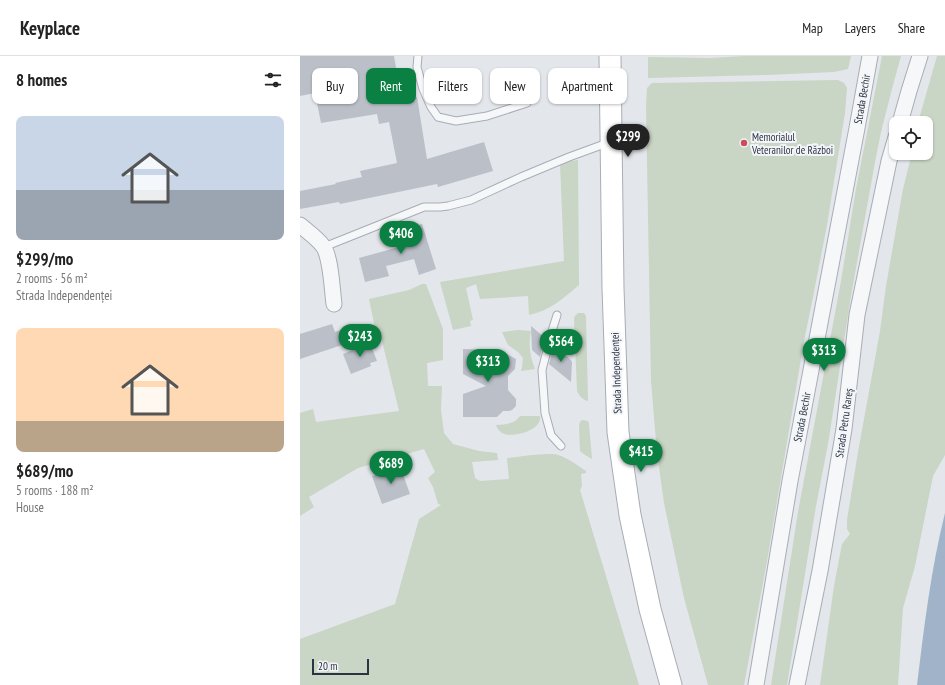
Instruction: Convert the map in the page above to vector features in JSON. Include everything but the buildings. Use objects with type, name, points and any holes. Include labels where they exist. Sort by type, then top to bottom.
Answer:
[{"type":"main road","name":"Strada Independenței","points":[[610,56],[618,432],[630,515],[650,609],[671,685]]},
{"type":"street","name":"Strada Bechir","points":[[756,685],[790,481],[870,56]]},
{"type":"street","points":[[902,116],[920,56]]},
{"type":"street","name":"Strada Petru Rareș","points":[[797,685],[820,571],[841,444],[857,316],[889,160]]},
{"type":"street","points":[[300,226],[313,235],[324,247],[328,260],[334,304]]},
{"type":"lane","points":[[418,56],[417,67],[423,90],[431,107],[438,117],[456,121],[487,116],[524,104]]},
{"type":"lane","points":[[324,247],[424,207],[448,206],[471,200],[569,157],[612,142]]},
{"type":"lane","points":[[557,315],[542,370],[545,413],[551,435],[561,446]]},
{"type":"green space","points":[[744,56],[851,56],[848,69],[834,72],[648,78],[648,57],[711,58]]},
{"type":"green space","points":[[882,56],[901,56],[881,132],[875,162],[851,296],[828,444],[816,506],[787,685],[771,685],[798,512],[841,281],[856,189]]},
{"type":"green space","points":[[937,56],[945,56],[945,455],[933,476],[915,566],[903,608],[898,685],[820,685],[834,586],[842,544],[850,534],[847,529],[847,520],[903,189],[910,160],[933,160],[933,116],[920,116]]},
{"type":"green space","points":[[838,80],[844,83],[847,88],[845,113],[827,225],[804,341],[767,561],[744,685],[708,685],[684,598],[664,503],[657,453],[651,381],[646,106],[647,88],[652,83]]},
{"type":"green space","points":[[578,160],[579,285],[550,307],[529,315],[528,296],[480,299],[476,284],[466,288],[473,320],[470,321],[471,326],[453,330],[440,282],[564,261],[560,163]]},
{"type":"green space","points":[[422,284],[426,284],[443,329],[443,360],[427,363],[428,386],[442,386],[441,410],[444,433],[453,444],[479,451],[497,453],[498,460],[472,462],[475,478],[480,481],[509,479],[507,458],[541,454],[562,456],[586,471],[586,473],[581,474],[582,486],[580,490],[639,685],[300,685],[300,639],[395,604],[419,519],[441,505],[438,504],[433,487],[428,478],[435,472],[424,449],[358,468],[309,497],[314,507],[300,516],[300,413],[313,409],[316,422],[399,411],[382,341],[375,328],[369,299],[409,290]]},
{"type":"green space","points":[[578,313],[584,313],[586,316],[588,401],[584,400],[578,394],[577,390],[574,319]]},
{"type":"green space","points":[[518,330],[531,331],[530,350],[535,369],[521,371],[523,358],[518,352],[508,345],[502,332]]},
{"type":"green space","points":[[520,416],[540,416],[540,421],[533,429],[511,435],[502,433],[496,426],[512,423]]},
{"type":"green space","points":[[582,420],[588,421],[589,424],[592,459],[580,451],[579,425]]},
{"type":"water","points":[[945,513],[945,685],[917,685],[932,577]]},
{"type":"place","name":"Memorialul Veteranilor de Război","points":[[744,143]]}]
